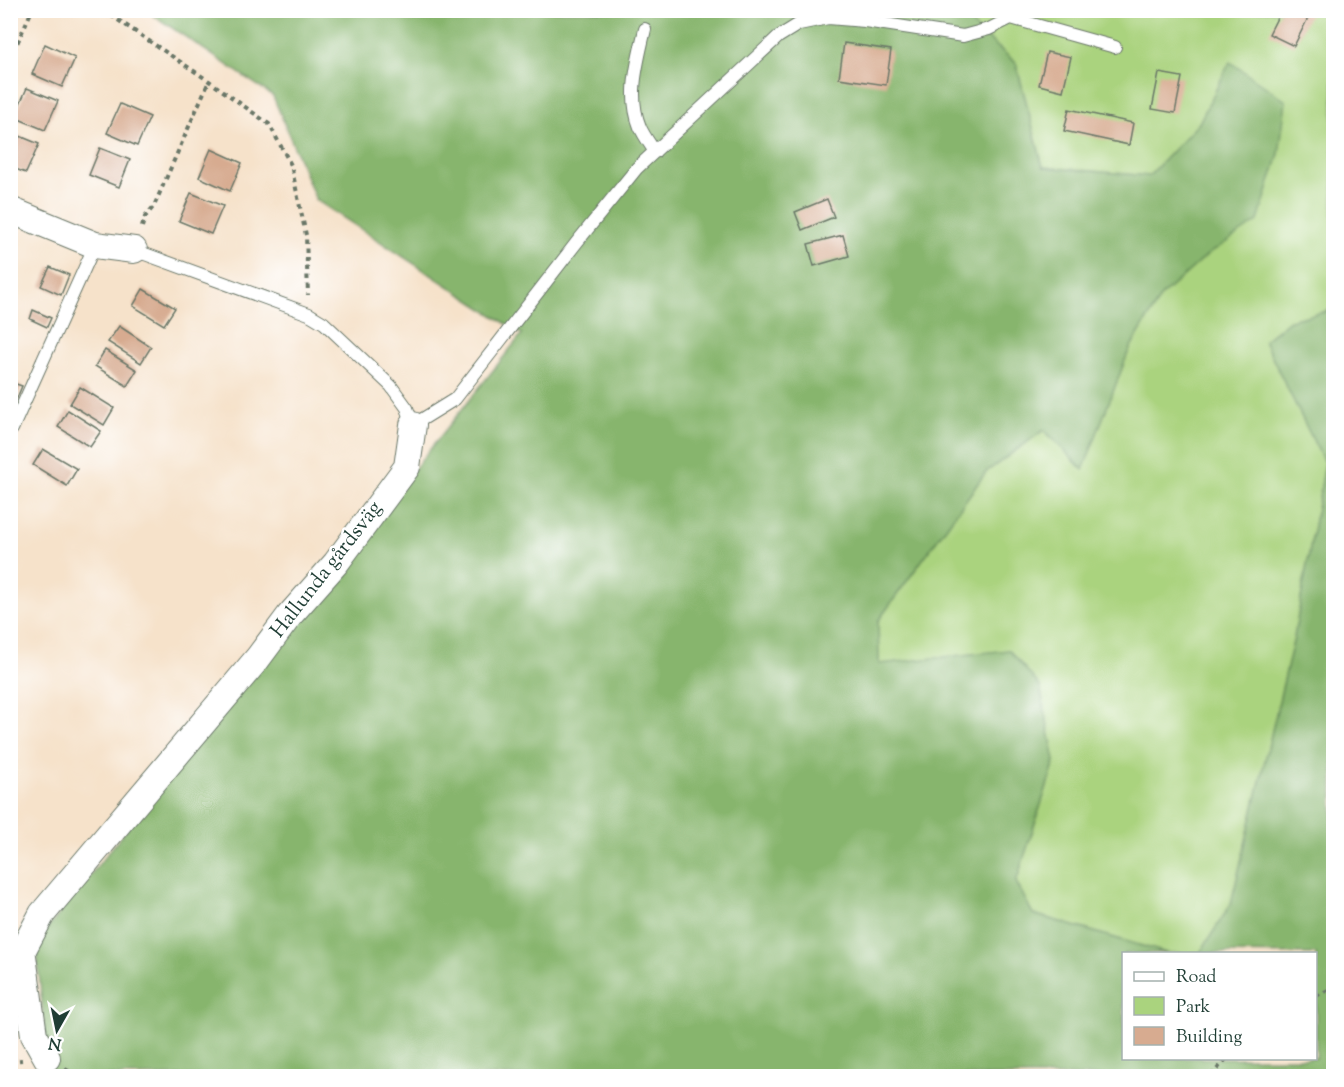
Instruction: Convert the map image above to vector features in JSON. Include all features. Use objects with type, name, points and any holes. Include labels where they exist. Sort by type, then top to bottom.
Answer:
[{"type":"street","points":[[10,210],[95,245],[134,250]]},
{"type":"street","name":"Hallunda gårdsväg","points":[[10,974],[42,914],[258,658],[290,615],[336,563],[407,467],[414,425]]},
{"type":"street","points":[[22,949],[34,1035],[47,1058]]},
{"type":"lane","points":[[134,250],[309,314],[324,323],[391,386],[407,408],[414,425],[456,399],[577,242],[638,168],[778,37],[799,24],[828,18],[963,36],[990,29],[1022,10]]},
{"type":"lane","points":[[1011,18],[1115,47]]},
{"type":"lane","points":[[645,29],[634,79],[634,104],[640,128],[655,152]]},
{"type":"lane","points":[[12,429],[95,245]]},
{"type":"path","points":[[10,59],[32,10]]},
{"type":"path","points":[[103,10],[269,124],[291,165],[306,235],[309,314]]},
{"type":"path","points":[[134,250],[145,217],[154,206],[208,81]]},
{"type":"path","points":[[1317,996],[1334,987]]},
{"type":"path","points":[[1211,1077],[1226,1060]]},
{"type":"green space","points":[[147,11],[956,11],[1016,63],[1043,167],[1149,176],[1199,123],[1230,62],[1286,101],[1279,154],[1258,221],[1207,255],[1161,296],[1129,350],[1083,470],[1044,430],[986,472],[878,621],[879,664],[1009,650],[1040,686],[1055,761],[1016,882],[1033,914],[1163,952],[1122,952],[1122,1060],[1317,1060],[1317,952],[1201,952],[1231,904],[1294,638],[1325,464],[1264,341],[1290,320],[1333,310],[1333,1076],[49,1076],[36,943],[522,334],[316,200],[273,96]]},
{"type":"green space","points":[[956,11],[1333,11],[1333,310],[1290,320],[1264,341],[1325,464],[1294,638],[1231,904],[1201,952],[1163,952],[1033,914],[1016,882],[1055,761],[1009,650],[879,665],[878,621],[986,472],[1044,430],[1083,469],[1129,350],[1161,296],[1207,255],[1230,62],[1199,123],[1149,176],[1043,167],[1016,63]]},
{"type":"building","points":[[1281,10],[1312,10],[1294,46],[1269,34]]},
{"type":"building","points":[[844,43],[891,50],[886,85],[839,78]]},
{"type":"building","points":[[45,44],[75,58],[62,87],[32,74]]},
{"type":"building","points":[[1047,52],[1071,57],[1063,91],[1039,85]]},
{"type":"building","points":[[1159,73],[1182,77],[1175,113],[1152,109]]},
{"type":"building","points":[[27,88],[58,101],[45,130],[14,117]]},
{"type":"building","points":[[120,104],[150,117],[137,146],[107,133]]},
{"type":"building","points":[[1069,109],[1133,123],[1129,145],[1064,131]]},
{"type":"building","points":[[10,132],[39,144],[26,173],[10,167]]},
{"type":"building","points":[[100,148],[130,160],[119,187],[89,175]]},
{"type":"building","points":[[211,149],[242,163],[230,191],[199,177]]},
{"type":"building","points":[[191,193],[223,206],[211,234],[179,221]]},
{"type":"building","points":[[827,199],[834,217],[802,230],[795,212]]},
{"type":"building","points":[[843,235],[849,256],[814,266],[808,244]]},
{"type":"building","points":[[50,267],[69,275],[61,295],[41,286]]},
{"type":"building","points":[[143,289],[175,308],[164,325],[133,306]]},
{"type":"building","points":[[33,310],[51,318],[47,327],[30,319]]},
{"type":"building","points":[[119,326],[151,347],[141,363],[108,342]]},
{"type":"building","points":[[105,350],[137,370],[127,386],[95,366]]},
{"type":"building","points":[[10,382],[22,386],[11,412],[10,412]]},
{"type":"building","points":[[80,387],[114,408],[104,425],[70,404]]},
{"type":"building","points":[[68,410],[101,431],[90,447],[58,427]]},
{"type":"building","points":[[43,449],[77,469],[67,486],[33,465]]}]
